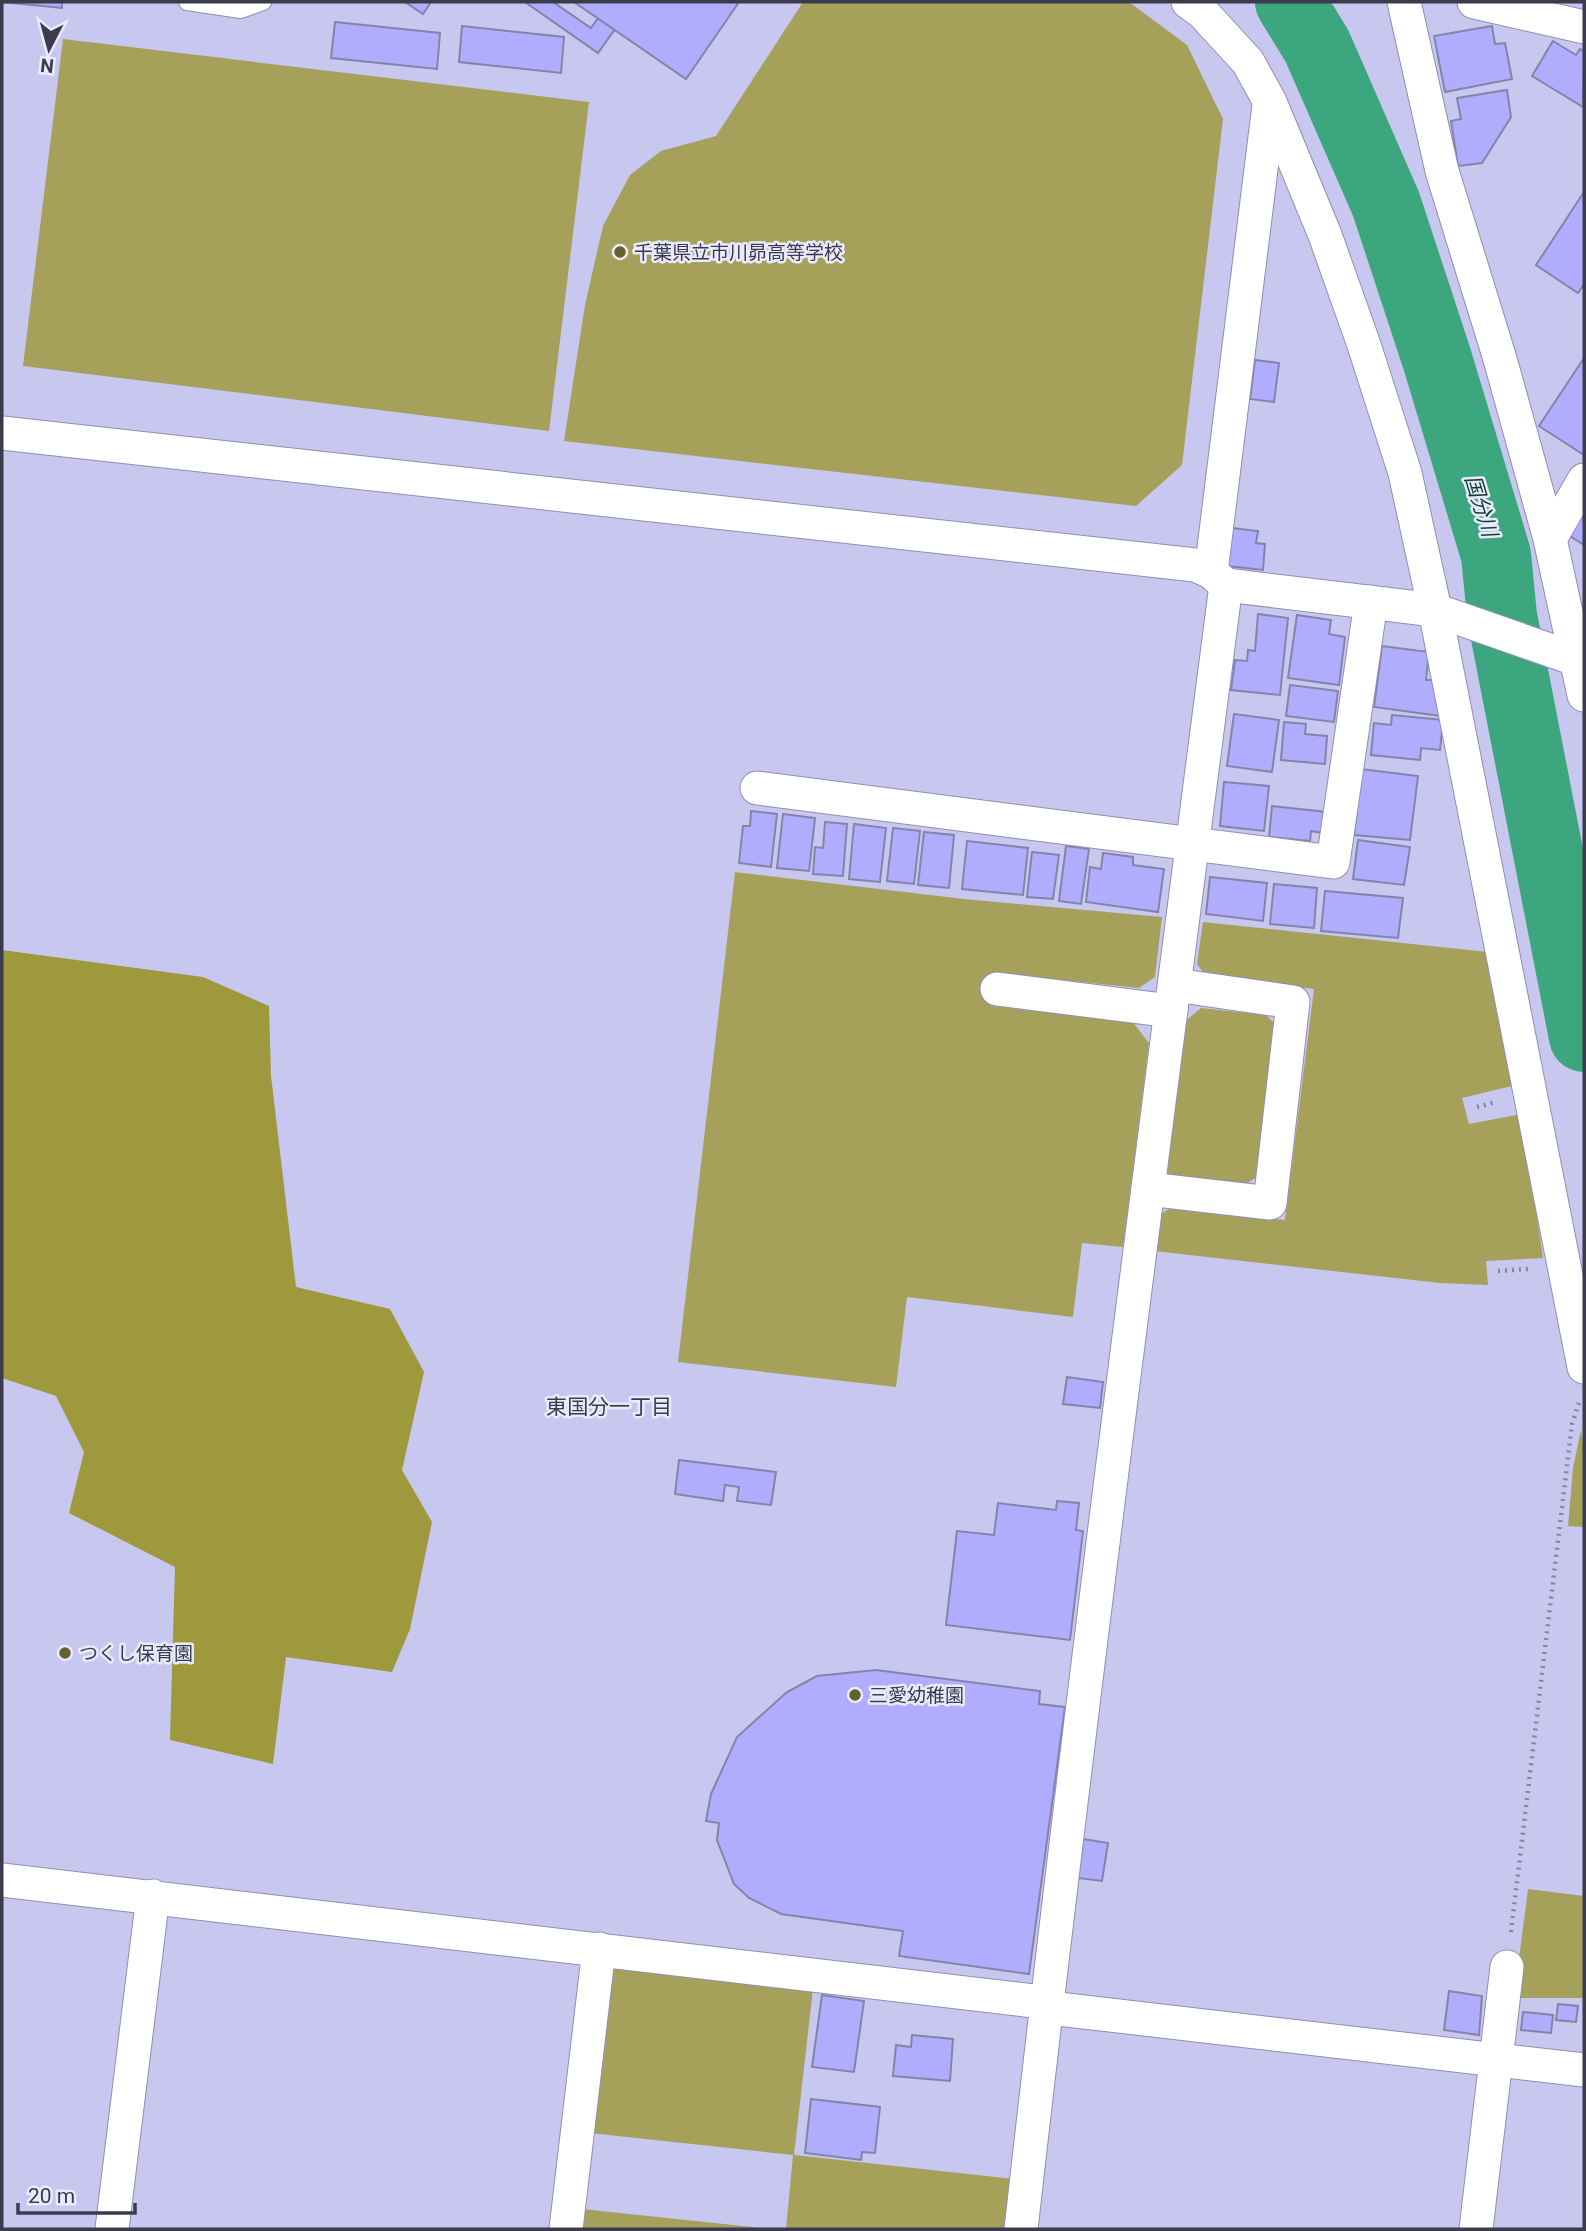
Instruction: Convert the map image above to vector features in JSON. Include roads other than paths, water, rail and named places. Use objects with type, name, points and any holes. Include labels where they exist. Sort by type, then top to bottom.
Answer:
[{"type":"street","points":[[1188,2],[1203,13],[1248,62],[1270,102],[1325,234],[1405,473],[1445,613],[1584,1367]]},
{"type":"street","points":[[1404,2],[1442,171],[1500,359],[1550,539],[1568,656],[1584,695]]},
{"type":"street","points":[[1474,2],[1584,27]]},
{"type":"street","points":[[1021,2229],[1046,2005],[1193,845],[1270,102]]},
{"type":"street","points":[[2,433],[1195,565],[1219,578],[1445,613],[1568,656]]},
{"type":"street","points":[[1550,539],[1584,480]]},
{"type":"street","points":[[757,788],[1333,862],[1371,602]]},
{"type":"street","points":[[997,989],[1293,1002],[1270,1203],[1148,1189]]},
{"type":"street","points":[[2,1880],[1034,2001],[1058,2009],[1584,2070]]},
{"type":"street","points":[[112,2229],[153,1896]]},
{"type":"street","points":[[566,2229],[598,1949]]},
{"type":"street","points":[[1476,2229],[1507,1968]]},
{"type":"lane","points":[[187,2],[241,10],[262,2]]},
{"type":"waterway","name":"国分川","points":[[1290,2],[1317,46],[1386,204],[1437,359],[1496,555],[1502,616],[1584,1037]]},
{"type":"place","name":"千葉県立市川昴高等学校","points":[[620,252]]},
{"type":"place","name":"つくし保育園","points":[[65,1653]]},
{"type":"place","name":"三愛幼稚園","points":[[855,1695]]},
{"type":"district","name":"東国分一丁目","points":[[609,1407]]}]
